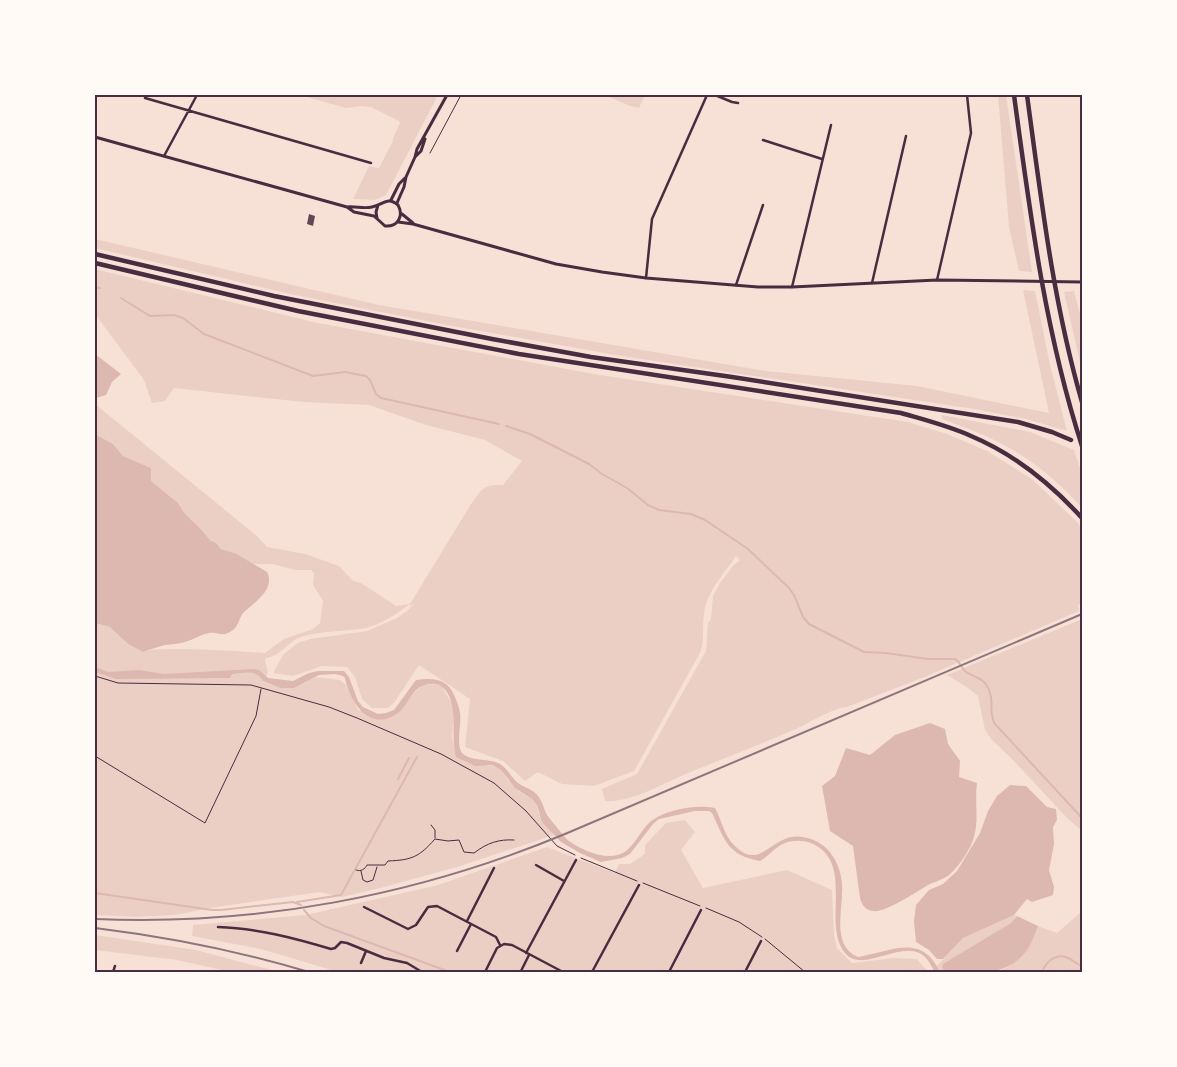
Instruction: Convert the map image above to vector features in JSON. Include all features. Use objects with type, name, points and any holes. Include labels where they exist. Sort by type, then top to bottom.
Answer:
[{"type":"highway","points":[[1014,95],[1044,298],[1064,386],[1082,446]]},
{"type":"highway","points":[[1027,95],[1050,262],[1082,402]]},
{"type":"highway","points":[[95,254],[274,296],[455,333],[591,357],[1009,420],[1052,432],[1071,440]]},
{"type":"highway","points":[[95,263],[298,311],[519,354],[901,413],[940,424],[972,436],[1007,455],[1048,483],[1082,518]]},
{"type":"street","points":[[147,95],[145,98],[188,112],[371,163]]},
{"type":"street","points":[[164,156],[197,95]]},
{"type":"street","points":[[396,203],[404,187],[419,144],[447,95]]},
{"type":"street","points":[[646,278],[652,219],[707,95]]},
{"type":"street","points":[[716,95],[738,103]]},
{"type":"street","points":[[937,280],[972,133],[967,95]]},
{"type":"street","points":[[792,287],[831,125]]},
{"type":"street","points":[[872,283],[906,136]]},
{"type":"street","points":[[95,137],[347,207],[354,212],[374,216],[382,224],[389,226],[398,222],[413,224],[556,264],[602,272],[646,278],[792,287],[937,280],[1082,282]]},
{"type":"street","points":[[763,140],[822,159]]},
{"type":"street","points":[[392,200],[399,184],[406,177]]},
{"type":"street","points":[[347,207],[370,207],[392,200],[400,207],[402,214],[413,224]]},
{"type":"street","points":[[736,285],[763,204]]},
{"type":"street","points":[[377,219],[376,212],[379,205]]},
{"type":"street","points":[[398,222],[402,214]]},
{"type":"street","points":[[521,971],[576,860]]},
{"type":"street","points":[[536,865],[564,881]]},
{"type":"street","points":[[467,921],[494,868]]},
{"type":"street","points":[[592,972],[639,885]]},
{"type":"street","points":[[364,907],[408,929],[416,925],[425,910],[432,906],[437,906],[496,937],[500,945]]},
{"type":"street","points":[[669,972],[701,910]]},
{"type":"street","points":[[457,950],[471,924]]},
{"type":"street","points":[[218,927],[244,928],[331,949],[336,948],[338,943],[346,943],[384,958],[406,963],[422,972]]},
{"type":"street","points":[[745,972],[761,941]]},
{"type":"street","points":[[485,972],[497,948],[500,945],[508,944],[563,972]]},
{"type":"street","points":[[362,963],[366,951]]},
{"type":"street","points":[[113,972],[115,966]]},
{"type":"path","points":[[430,153],[461,95]]},
{"type":"path","points":[[95,676],[118,683],[241,684],[329,707],[358,718],[420,744],[470,769],[503,790],[526,811],[559,848],[739,922],[763,937],[805,972]]},
{"type":"path","points":[[95,756],[205,823],[256,716],[261,688]]},
{"type":"path","points":[[361,871],[367,866],[385,865],[388,861],[406,860],[418,856],[435,839],[435,830],[431,825]]},
{"type":"path","points":[[435,839],[459,840],[464,852],[474,853],[485,845],[504,839],[514,840]]},
{"type":"path","points":[[361,871],[363,880],[367,882],[373,880],[377,865]]},
{"type":"path","points":[[356,870],[361,871]]},
{"type":"shaded area","points":[[300,95],[438,95],[386,195],[375,200],[353,199],[369,166],[379,168],[393,141],[400,123],[399,121],[371,107],[346,108]]},
{"type":"shaded area","points":[[605,95],[645,95],[639,108]]},
{"type":"shaded area","points":[[998,95],[1006,95],[1032,272],[1019,271],[1009,227]]},
{"type":"shaded area","points":[[95,239],[379,305],[766,371],[917,386],[1049,413],[1023,290],[1035,291],[1050,365],[1067,431],[1026,419],[974,409],[615,355],[436,323],[290,294],[95,248]]},
{"type":"shaded area","points":[[95,269],[318,323],[594,374],[908,422],[947,434],[987,451],[1032,479],[1077,522],[1082,529],[1082,604],[1078,605],[1079,611],[927,676],[830,712],[798,728],[637,796],[615,801],[605,801],[602,789],[637,774],[706,651],[708,623],[711,619],[713,596],[720,583],[740,560],[736,556],[717,583],[706,606],[700,653],[634,771],[594,786],[562,784],[538,772],[525,781],[503,761],[465,747],[470,699],[419,665],[394,703],[387,708],[372,708],[362,699],[355,677],[347,667],[322,666],[293,676],[273,673],[283,655],[298,643],[310,639],[367,631],[397,618],[407,611],[415,603],[410,606],[471,504],[484,488],[491,485],[503,485],[522,461],[485,440],[426,425],[369,405],[303,402],[174,388],[165,401],[152,403],[144,380],[95,314]]},
{"type":"shaded area","points":[[1074,291],[1082,322],[1082,371],[1064,292]]},
{"type":"shaded area","points":[[95,354],[121,374],[112,382],[106,395],[96,398]]},
{"type":"shaded area","points":[[95,404],[257,536],[267,547],[305,554],[339,566],[353,581],[361,583],[396,606],[410,604],[378,624],[366,628],[317,633],[301,637],[276,655],[266,658],[268,673],[263,682],[281,688],[294,688],[316,677],[340,680],[346,685],[358,710],[389,718],[422,685],[437,684],[442,687],[451,702],[454,712],[452,736],[456,757],[489,766],[493,765],[501,770],[520,792],[532,799],[537,805],[538,812],[554,835],[457,867],[342,897],[320,892],[210,908],[176,915],[137,917],[95,915],[95,623],[110,627],[128,644],[143,652],[186,649],[265,653],[284,639],[313,629],[320,623],[323,601],[313,585],[314,573],[311,570],[295,570],[273,564],[254,564],[237,554],[221,549],[215,542],[211,541],[185,514],[178,503],[151,481],[151,468],[123,456],[113,444],[95,434]]},
{"type":"shaded area","points":[[942,415],[1030,432],[1074,450],[1082,474],[1082,508],[1053,479],[1020,454],[983,435],[942,419]]},
{"type":"shaded area","points":[[95,434],[113,444],[123,456],[151,468],[151,481],[178,503],[185,514],[211,541],[215,542],[221,549],[237,554],[267,572],[269,584],[263,595],[244,612],[236,627],[230,632],[225,634],[207,634],[185,642],[165,645],[143,652],[128,644],[110,627],[95,623]]},
{"type":"shaded area","points":[[1082,619],[1082,831],[1067,818],[991,739],[985,730],[978,696],[947,675]]},
{"type":"shaded area","points":[[95,667],[108,672],[139,670],[164,674],[254,669],[259,670],[268,678],[293,681],[318,671],[344,671],[349,677],[358,701],[363,707],[378,714],[394,710],[416,680],[438,680],[451,689],[458,704],[460,711],[459,746],[463,754],[472,758],[496,762],[518,783],[537,794],[547,815],[567,839],[575,845],[589,852],[605,856],[620,854],[630,848],[650,822],[672,811],[690,807],[715,808],[729,839],[747,854],[759,854],[790,837],[808,838],[823,845],[830,853],[839,870],[842,884],[841,935],[849,951],[858,957],[893,949],[914,948],[924,952],[940,972],[935,972],[921,954],[912,951],[902,951],[861,960],[852,959],[845,953],[838,941],[835,879],[832,864],[824,852],[811,843],[801,841],[788,842],[760,861],[749,858],[740,855],[729,845],[712,813],[709,811],[695,811],[659,819],[630,854],[622,858],[601,862],[580,853],[561,842],[542,822],[537,805],[532,799],[515,788],[501,770],[493,765],[475,766],[456,757],[451,701],[448,693],[438,684],[420,687],[398,713],[388,718],[379,719],[370,717],[363,712],[351,697],[345,678],[335,674],[319,675],[294,688],[280,688],[263,681],[253,673],[232,674],[230,678],[116,679],[95,672]]},
{"type":"shaded area","points":[[930,723],[945,729],[948,744],[960,761],[959,777],[977,783],[976,823],[973,839],[963,858],[949,875],[892,906],[878,911],[868,910],[864,907],[860,898],[853,846],[830,831],[822,786],[835,776],[846,748],[870,755],[895,735]]},
{"type":"shaded area","points":[[1010,785],[1026,786],[1047,807],[1056,809],[1057,820],[1053,827],[1054,844],[1049,870],[1054,887],[1053,895],[1032,902],[1027,899],[1014,915],[963,938],[943,959],[937,959],[929,950],[916,942],[914,921],[916,905],[929,890],[943,884],[957,871],[980,833],[988,811],[997,796]]},
{"type":"shaded area","points":[[685,820],[695,832],[681,850],[703,888],[787,870],[832,890],[834,936],[837,948],[852,963],[894,958],[917,959],[928,972],[338,972],[261,949],[192,936],[193,925],[306,915],[438,885],[547,847],[615,873],[619,864],[630,864],[645,854],[645,845],[666,823]]},
{"type":"shaded area","points":[[1082,911],[1082,972],[997,972],[1012,964],[1023,954],[1038,926],[1057,933]]},
{"type":"shaded area","points":[[1014,915],[1017,916],[1011,923],[942,967],[944,972],[940,972],[937,966],[963,938]]},
{"type":"shaded area","points":[[1017,916],[1038,926],[1027,950],[1010,966],[1000,970],[978,973],[944,972],[943,964],[1011,923]]},
{"type":"shaded area","points":[[95,935],[196,950],[279,972],[231,972],[177,960],[95,950]]},
{"type":"building","points":[[309,214],[315,216],[313,226],[307,224]]},
{"type":"waterway","points":[[95,287],[100,288]]},
{"type":"waterway","points":[[121,298],[150,316],[174,315],[183,318],[204,334],[313,376],[345,372],[366,376],[370,380],[376,394],[381,398],[499,424]]},
{"type":"waterway","points":[[506,426],[530,434],[589,464],[602,474],[627,488],[648,505],[659,510],[691,514],[705,520],[748,549],[789,588],[803,617],[809,624],[864,652],[957,660],[965,671],[983,681],[989,689],[995,724],[1082,818]]},
{"type":"waterway","points":[[297,902],[341,895],[417,757]]},
{"type":"waterway","points":[[398,779],[409,758]]},
{"type":"waterway","points":[[95,893],[212,910],[293,902],[301,905]]},
{"type":"waterway","points":[[304,910],[311,918],[324,926],[450,972]]},
{"type":"waterway","points":[[1042,972],[1052,959],[1059,956],[1064,956],[1082,966]]},
{"type":"railway","points":[[95,919],[155,920],[275,912],[393,890],[451,874],[509,856],[565,834],[1082,614]]},
{"type":"railway","points":[[95,928],[203,946],[309,972]]}]
